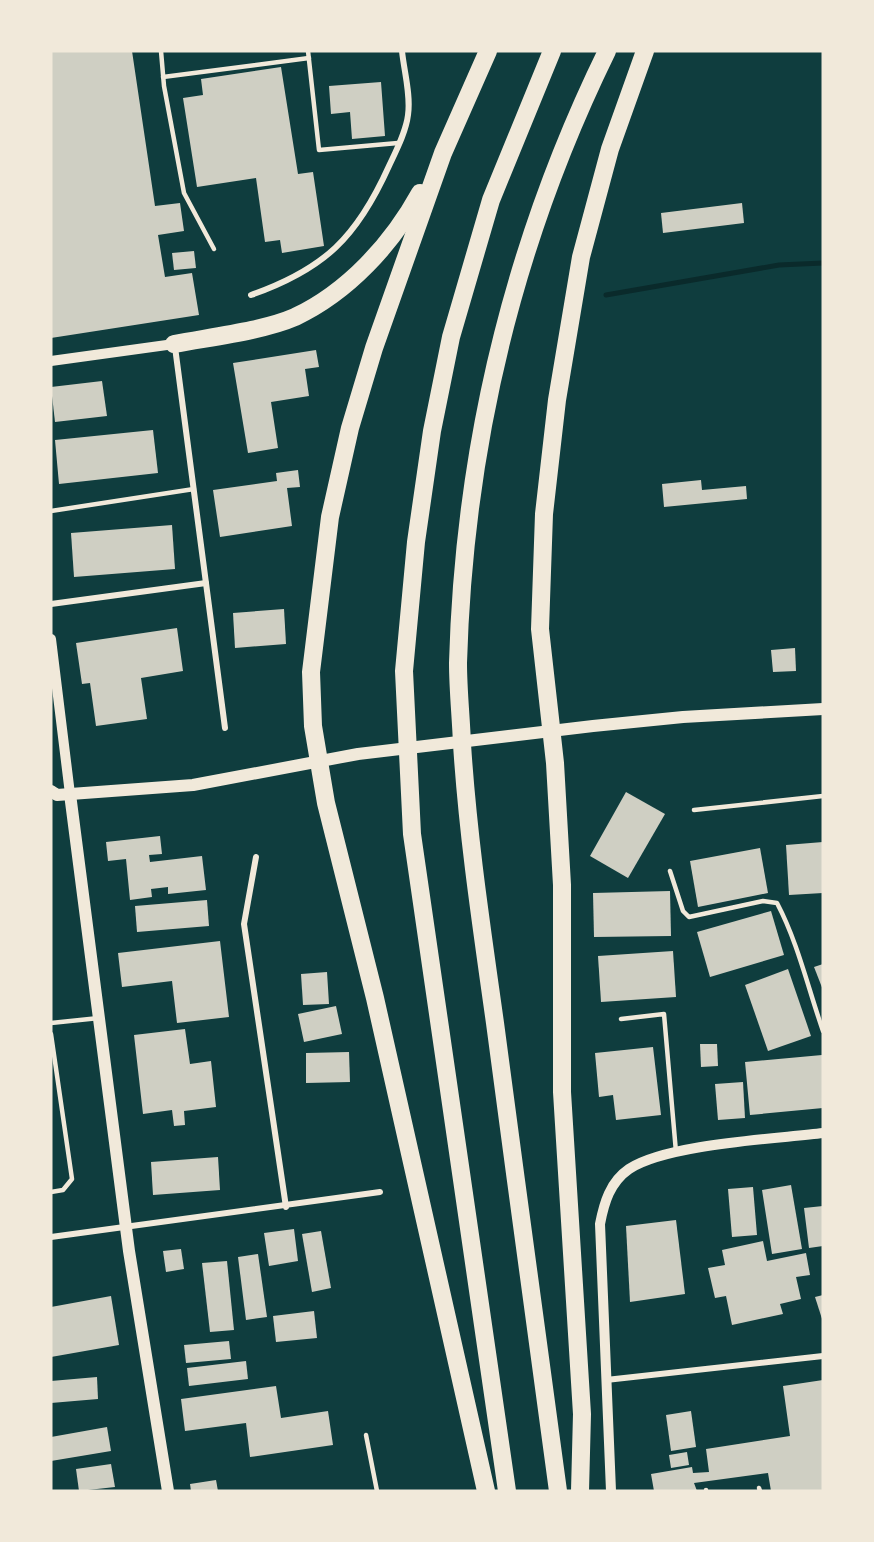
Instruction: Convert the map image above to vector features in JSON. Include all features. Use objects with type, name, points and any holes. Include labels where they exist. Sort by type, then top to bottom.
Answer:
[{"type":"highway","points":[[486,1491],[375,998],[326,802],[313,726],[311,672],[330,517],[350,428],[374,348],[443,153],[488,51]]},
{"type":"highway","points":[[507,1491],[412,834],[404,671],[416,542],[432,431],[451,337],[491,200],[552,51]]},
{"type":"highway","points":[[558,1491],[467,826],[458,666],[466,537],[478,450],[496,356],[522,264],[556,161],[607,51]]},
{"type":"highway","points":[[580,1491],[582,1414],[562,1092],[562,885],[552,731],[540,629],[541,572],[544,514],[557,400],[580,257],[609,149],[645,51]]},
{"type":"highway","points":[[174,344],[294,317],[328,297],[367,264],[394,234],[443,153]]},
{"type":"main road","points":[[168,1491],[126,1228],[125,1205],[99,1018],[57,795],[193,785],[319,761],[552,731],[683,717],[823,709]]},
{"type":"street","points":[[251,295],[300,275],[326,258],[344,240],[373,203],[399,142],[408,114],[402,51]]},
{"type":"street","points":[[51,361],[174,344],[225,728]]},
{"type":"street","points":[[51,604],[206,584]]},
{"type":"street","points":[[51,639],[57,795]]},
{"type":"street","points":[[256,856],[244,924],[286,1207]]},
{"type":"street","points":[[611,1491],[600,1224],[606,1195],[628,1170],[664,1154],[823,1133]]},
{"type":"street","points":[[51,1237],[286,1207],[380,1192]]},
{"type":"street","points":[[606,1380],[823,1356]]},
{"type":"lane","points":[[161,51],[163,77],[184,193],[214,249]]},
{"type":"lane","points":[[308,51],[319,150],[399,142]]},
{"type":"lane","points":[[163,77],[309,58]]},
{"type":"lane","points":[[51,511],[194,489]]},
{"type":"lane","points":[[694,810],[823,796]]},
{"type":"lane","points":[[670,871],[683,911],[689,917],[763,901],[777,903],[791,930],[811,1001],[823,1031]]},
{"type":"lane","points":[[621,1019],[664,1014],[676,1152]]},
{"type":"lane","points":[[51,1023],[99,1018]]},
{"type":"lane","points":[[51,1034],[72,1179],[63,1190],[51,1191]]},
{"type":"lane","points":[[366,1435],[377,1491]]},
{"type":"building","points":[[51,51],[132,51],[155,206],[180,203],[184,231],[158,235],[165,277],[192,273],[199,315],[51,338]]},
{"type":"building","points":[[281,67],[298,174],[313,172],[324,246],[282,253],[280,240],[265,242],[256,178],[197,187],[183,98],[203,95],[201,79]]},
{"type":"building","points":[[381,82],[385,136],[352,139],[350,112],[331,114],[329,86]]},
{"type":"building","points":[[742,203],[744,223],[663,233],[661,213]]},
{"type":"building","points":[[194,251],[196,268],[174,270],[172,253]]},
{"type":"building","points":[[316,350],[319,367],[305,369],[309,396],[271,402],[278,448],[248,453],[233,363]]},
{"type":"building","points":[[102,381],[107,416],[55,422],[51,387]]},
{"type":"building","points":[[153,430],[158,473],[59,484],[55,440]]},
{"type":"building","points":[[298,470],[300,487],[287,488],[292,526],[220,537],[213,490],[277,481],[276,473]]},
{"type":"building","points":[[701,480],[702,490],[746,486],[747,499],[664,507],[662,484]]},
{"type":"building","points":[[172,525],[175,569],[74,577],[71,533]]},
{"type":"building","points":[[284,609],[286,644],[235,648],[233,613]]},
{"type":"building","points":[[177,628],[183,671],[141,678],[147,719],[96,726],[90,683],[82,684],[76,643]]},
{"type":"building","points":[[795,648],[796,671],[773,672],[771,650]]},
{"type":"building","points":[[626,792],[665,814],[628,878],[590,856]]},
{"type":"building","points":[[160,836],[162,854],[149,855],[150,862],[202,856],[206,890],[168,894],[168,887],[151,889],[152,897],[130,900],[126,859],[108,861],[106,842]]},
{"type":"building","points":[[823,842],[823,893],[789,895],[786,845]]},
{"type":"building","points":[[760,848],[768,893],[698,907],[690,861]]},
{"type":"building","points":[[670,891],[671,936],[594,937],[593,893]]},
{"type":"building","points":[[207,900],[209,926],[137,932],[135,906]]},
{"type":"building","points":[[771,911],[784,955],[710,977],[697,932]]},
{"type":"building","points":[[220,941],[229,1017],[177,1023],[172,981],[122,987],[118,953]]},
{"type":"building","points":[[673,951],[676,997],[601,1002],[598,956]]},
{"type":"building","points":[[823,964],[823,990],[814,967]]},
{"type":"building","points":[[788,969],[811,1036],[768,1051],[745,985]]},
{"type":"building","points":[[327,972],[329,1004],[303,1005],[301,974]]},
{"type":"building","points":[[336,1006],[342,1034],[304,1042],[298,1014]]},
{"type":"building","points":[[185,1029],[190,1064],[211,1061],[216,1107],[184,1111],[185,1125],[174,1126],[172,1110],[143,1114],[134,1035]]},
{"type":"building","points":[[700,1044],[717,1044],[718,1066],[701,1067]]},
{"type":"building","points":[[653,1047],[661,1115],[616,1120],[613,1095],[599,1097],[595,1053]]},
{"type":"building","points":[[349,1052],[350,1082],[306,1083],[306,1053]]},
{"type":"building","points":[[822,1055],[823,1108],[750,1115],[745,1062]]},
{"type":"building","points":[[743,1082],[745,1118],[718,1120],[715,1084]]},
{"type":"building","points":[[218,1157],[220,1190],[153,1195],[151,1162]]},
{"type":"building","points":[[791,1185],[802,1249],[772,1254],[762,1190]]},
{"type":"building","points":[[753,1187],[757,1235],[732,1237],[728,1189]]},
{"type":"building","points":[[823,1206],[823,1246],[809,1248],[804,1208]]},
{"type":"building","points":[[676,1220],[685,1294],[630,1302],[626,1226]]},
{"type":"building","points":[[294,1229],[298,1261],[269,1266],[264,1233]]},
{"type":"building","points":[[321,1231],[331,1288],[312,1292],[302,1234]]},
{"type":"building","points":[[763,1241],[767,1261],[806,1253],[810,1275],[796,1277],[801,1299],[780,1304],[783,1314],[732,1325],[726,1296],[715,1298],[708,1268],[725,1265],[722,1250]]},
{"type":"building","points":[[181,1249],[184,1269],[166,1272],[163,1251]]},
{"type":"building","points":[[258,1254],[267,1317],[246,1320],[238,1257]]},
{"type":"building","points":[[227,1261],[234,1330],[210,1332],[202,1263]]},
{"type":"building","points":[[823,1295],[823,1322],[815,1297]]},
{"type":"building","points":[[111,1296],[119,1345],[51,1357],[51,1307]]},
{"type":"building","points":[[314,1311],[317,1338],[276,1342],[273,1316]]},
{"type":"building","points":[[229,1341],[231,1359],[186,1363],[184,1345]]},
{"type":"building","points":[[246,1361],[248,1379],[189,1386],[187,1368]]},
{"type":"building","points":[[97,1377],[98,1399],[51,1403],[51,1381]]},
{"type":"building","points":[[823,1380],[823,1491],[771,1491],[768,1473],[694,1483],[697,1491],[654,1491],[651,1474],[692,1467],[693,1473],[709,1472],[706,1449],[790,1436],[783,1386]]},
{"type":"building","points":[[276,1386],[281,1418],[328,1411],[333,1445],[250,1457],[246,1423],[185,1431],[181,1399]]},
{"type":"building","points":[[691,1411],[696,1447],[671,1451],[666,1415]]},
{"type":"building","points":[[107,1427],[111,1451],[51,1461],[51,1437]]},
{"type":"building","points":[[687,1452],[689,1465],[671,1468],[669,1455]]},
{"type":"building","points":[[111,1464],[115,1487],[79,1491],[76,1469]]},
{"type":"building","points":[[216,1480],[218,1491],[191,1491],[190,1484]]},
{"type":"waterway","points":[[606,295],[779,265],[823,263]]}]
